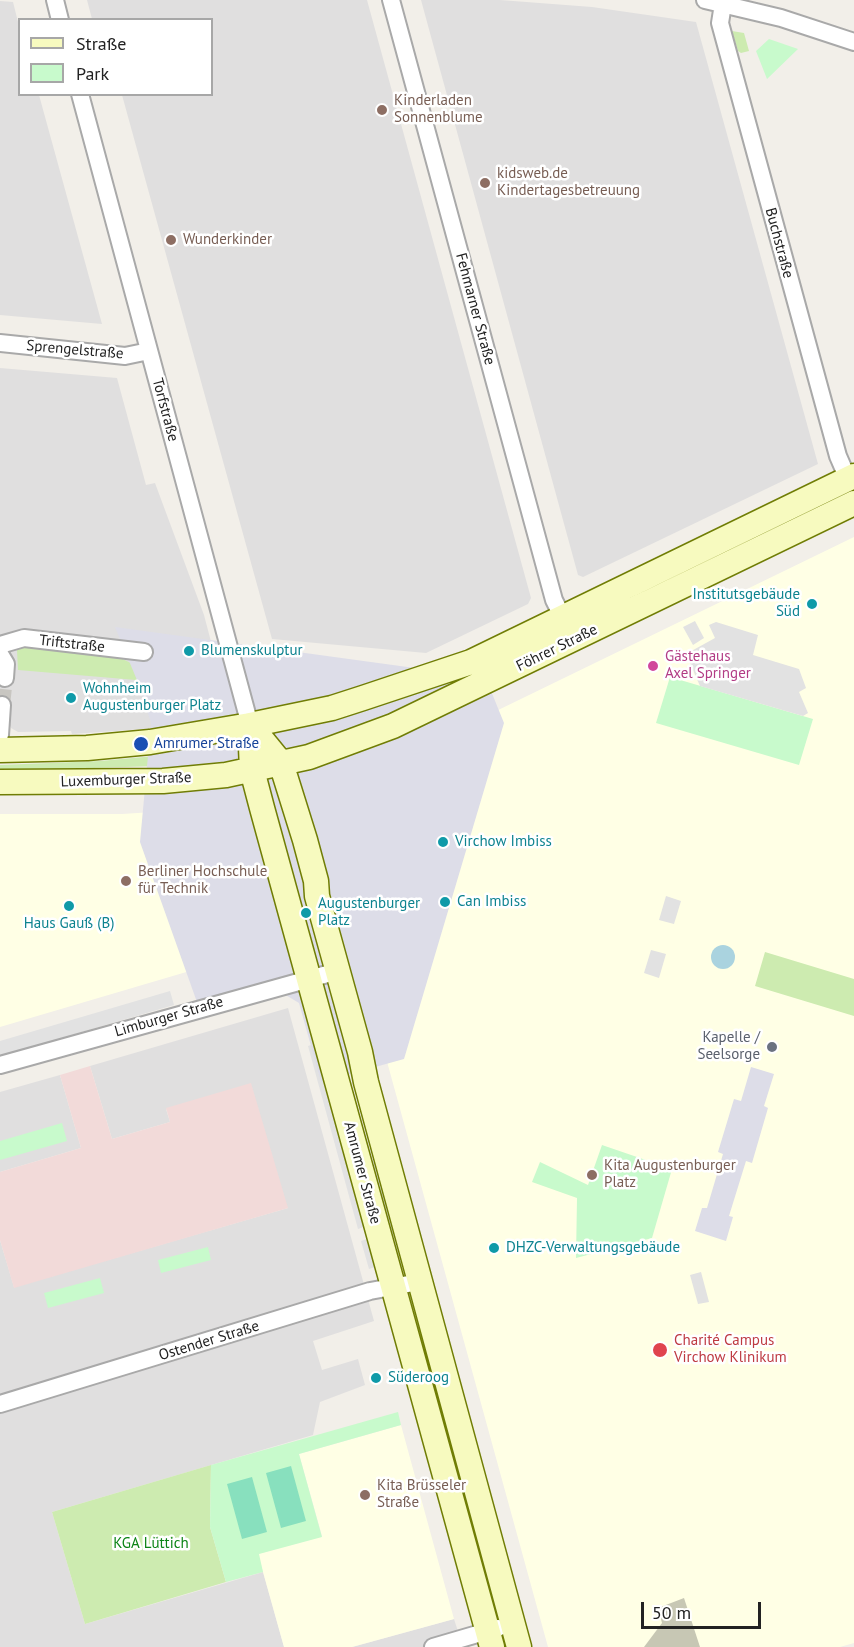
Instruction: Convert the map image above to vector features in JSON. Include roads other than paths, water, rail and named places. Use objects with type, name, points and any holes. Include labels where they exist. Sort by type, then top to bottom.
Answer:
[{"type":"main road","name":"Föhrer Straße","points":[[250,725],[332,708],[471,662],[851,478]]},
{"type":"main road","name":"Föhrer Straße","points":[[252,770],[309,757],[393,726],[854,503]]},
{"type":"main road","points":[[0,750],[130,745],[250,725]]},
{"type":"main road","name":"Amrumer Straße","points":[[250,725],[281,763],[305,840],[316,881],[317,896],[419,1282],[519,1647]]},
{"type":"main road","name":"Amrumer Straße","points":[[250,725],[252,770],[489,1639]]},
{"type":"main road","name":"Luxemburger Straße","points":[[0,782],[163,781],[252,770]]},
{"type":"street","points":[[55,0],[60,18]]},
{"type":"street","name":"Fehmarner Straße","points":[[391,0],[554,600],[563,618]]},
{"type":"street","points":[[705,0],[781,18],[854,42]]},
{"type":"street","name":"Buchstraße","points":[[723,4],[720,23],[723,35],[838,456],[851,478]]},
{"type":"street","name":"Torfstraße","points":[[81,96],[250,725]]},
{"type":"street","name":"Sprengelstraße","points":[[0,343],[125,356],[149,351]]},
{"type":"street","name":"Triftstraße","points":[[0,645],[24,638],[144,652]]},
{"type":"street","points":[[0,654],[6,664],[5,678]]},
{"type":"street","points":[[0,735],[2,705]]},
{"type":"street","name":"Limburger Straße","points":[[0,1065],[338,971]]},
{"type":"street","name":"Ostender Straße","points":[[0,1404],[370,1291],[419,1282]]},
{"type":"street","points":[[433,1647],[489,1639],[513,1623]]},
{"type":"water","points":[[723,945],[731,949],[735,957],[731,965],[723,969],[715,965],[711,957],[715,949]]},
{"type":"tunnel","points":[[2,705],[5,678]]},
{"type":"place","name":"Kinderladen Sonnenblume","points":[[382,110]]},
{"type":"place","name":"kidsweb.de Kindertagesbetreuung","points":[[485,183]]},
{"type":"place","name":"Wunderkinder","points":[[171,240]]},
{"type":"place","name":"Institutsgebäude Süd","points":[[812,604]]},
{"type":"place","name":"Blumenskulptur","points":[[189,651]]},
{"type":"place","name":"Gästehaus Axel Springer","points":[[653,666]]},
{"type":"place","name":"Wohnheim Augustenburger Platz","points":[[71,698]]},
{"type":"place","name":"Amrumer Straße","points":[[141,744]]},
{"type":"place","name":"Virchow Imbiss","points":[[443,842]]},
{"type":"place","name":"Berliner Hochschule für Technik","points":[[126,881]]},
{"type":"place","name":"Can Imbiss","points":[[445,902]]},
{"type":"place","name":"Haus Gauß (B)","points":[[69,906]]},
{"type":"place","name":"Augustenburger Platz","points":[[306,913]]},
{"type":"place","name":"Kapelle / Seelsorge","points":[[772,1047]]},
{"type":"place","name":"Kita Augustenburger Platz","points":[[592,1175]]},
{"type":"place","name":"DHZC-Verwaltungsgebäude","points":[[494,1248]]},
{"type":"place","name":"Charité Campus Virchow Klinikum","points":[[660,1350]]},
{"type":"place","name":"Süderoog","points":[[376,1378]]},
{"type":"place","name":"Kita Brüsseler Straße","points":[[365,1495]]},
{"type":"park label","name":"KGA Lüttich","points":[[151,1544]]}]
